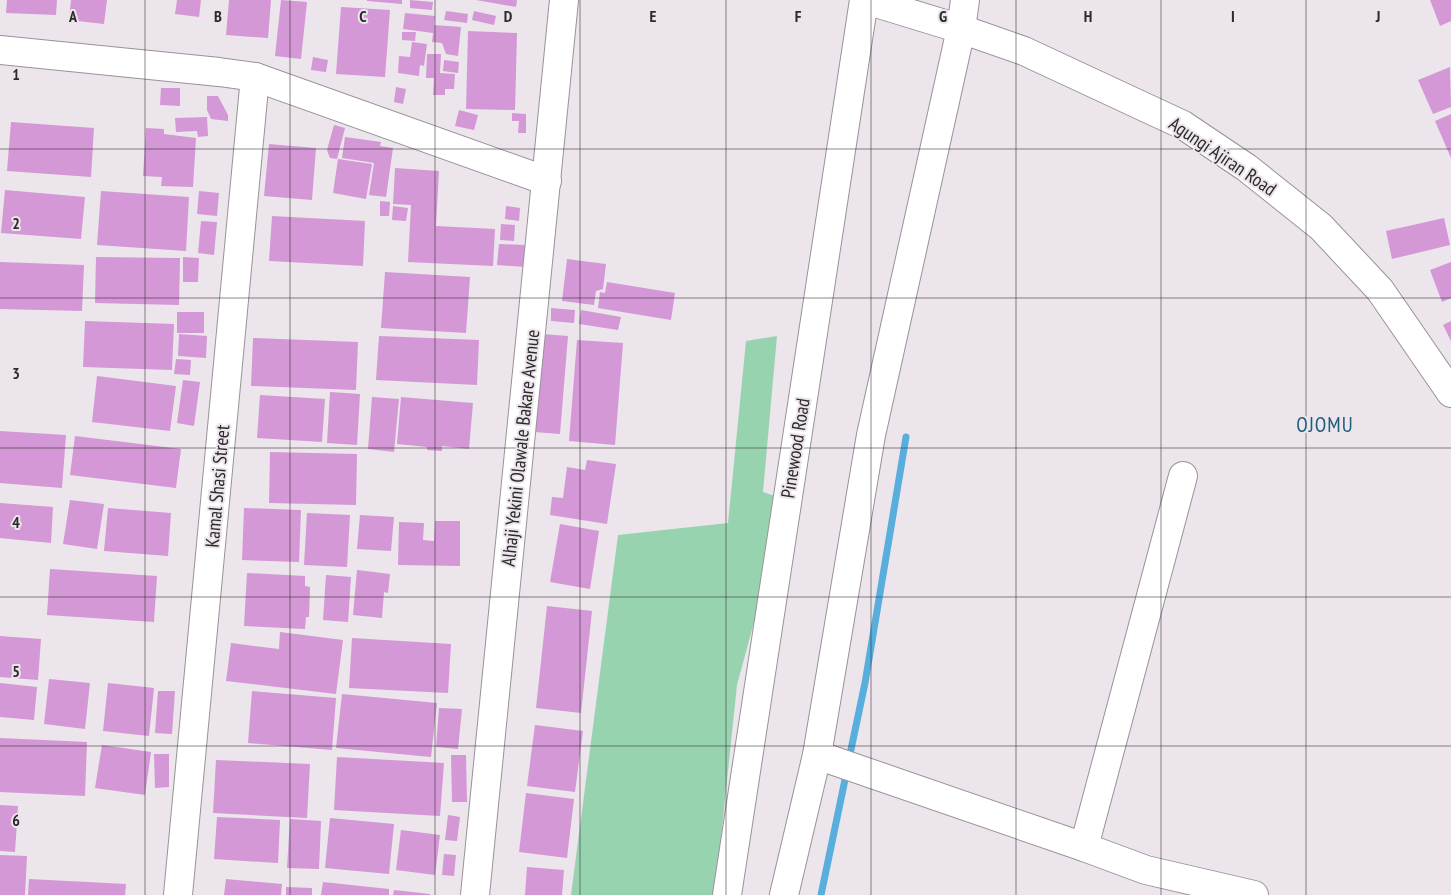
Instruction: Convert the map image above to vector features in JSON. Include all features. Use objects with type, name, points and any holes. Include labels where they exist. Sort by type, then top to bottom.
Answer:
[{"type":"street","name":"Alhaji Yekini Olawale Bakare Avenue","points":[[475,895],[564,0]]},
{"type":"street","name":"Agungi Ajiran Road","points":[[865,0],[961,29],[1024,51],[1183,125],[1247,168],[1321,227],[1380,290],[1451,393]]},
{"type":"street","name":"Pinewood Road","points":[[727,895],[865,0]]},
{"type":"street","points":[[784,895],[817,756],[871,435],[961,29],[965,0]]},
{"type":"street","points":[[0,50],[255,77],[547,182]]},
{"type":"street","name":"Kamal Shasi Street","points":[[178,895],[255,77]]},
{"type":"street","points":[[1084,847],[1183,476]]},
{"type":"street","points":[[817,756],[1146,870],[1254,895]]},
{"type":"green space","points":[[777,336],[763,492],[787,500],[737,685],[715,895],[571,895],[618,535],[728,523],[746,341]]},
{"type":"building","points":[[7,0],[57,0],[56,15],[6,13]]},
{"type":"building","points":[[71,0],[107,0],[104,24],[69,20]]},
{"type":"building","points":[[177,0],[201,0],[199,17],[175,14]]},
{"type":"building","points":[[229,0],[271,0],[268,38],[226,35]]},
{"type":"building","points":[[281,0],[307,2],[301,59],[275,56]]},
{"type":"building","points":[[402,0],[402,4],[367,1]]},
{"type":"building","points":[[410,0],[433,2],[432,10],[410,8]]},
{"type":"building","points":[[476,0],[517,0],[516,7]]},
{"type":"building","points":[[1430,0],[1451,0],[1451,21],[1440,26]]},
{"type":"building","points":[[341,7],[390,10],[385,77],[336,74]]},
{"type":"building","points":[[446,11],[468,14],[467,23],[444,20]]},
{"type":"building","points":[[474,11],[496,16],[494,25],[472,20]]},
{"type":"building","points":[[405,13],[435,16],[434,25],[461,27],[458,56],[446,54],[442,43],[432,42],[433,33],[403,29]]},
{"type":"building","points":[[468,31],[517,33],[515,110],[466,109]]},
{"type":"building","points":[[402,32],[416,32],[415,41],[402,40]]},
{"type":"building","points":[[412,42],[427,44],[424,66],[420,65],[419,76],[398,73],[399,56],[410,57]]},
{"type":"building","points":[[427,54],[441,54],[440,73],[455,74],[454,89],[445,89],[445,95],[433,95],[434,78],[426,78]]},
{"type":"building","points":[[313,57],[328,60],[326,72],[311,70]]},
{"type":"building","points":[[444,60],[459,62],[458,73],[443,71]]},
{"type":"building","points":[[1450,67],[1451,107],[1433,114],[1418,80]]},
{"type":"building","points":[[396,87],[406,89],[403,104],[394,102]]},
{"type":"building","points":[[161,88],[180,88],[180,106],[160,105]]},
{"type":"building","points":[[207,96],[218,96],[228,115],[228,121],[211,119],[207,110]]},
{"type":"building","points":[[459,110],[478,115],[474,130],[455,126]]},
{"type":"building","points":[[512,113],[526,114],[526,133],[518,133],[519,121],[512,121]]},
{"type":"building","points":[[1451,114],[1451,158],[1435,121]]},
{"type":"building","points":[[207,117],[208,136],[198,137],[197,131],[176,132],[175,118]]},
{"type":"building","points":[[11,122],[94,128],[91,177],[7,171]]},
{"type":"building","points":[[334,125],[345,128],[337,159],[330,158],[327,150]]},
{"type":"building","points":[[146,128],[164,129],[164,134],[196,138],[193,187],[161,186],[162,177],[143,176]]},
{"type":"building","points":[[345,137],[381,142],[380,146],[393,148],[386,197],[369,195],[374,163],[342,158]]},
{"type":"building","points":[[269,144],[316,148],[312,200],[264,196]]},
{"type":"building","points":[[338,159],[372,164],[366,199],[333,193]]},
{"type":"building","points":[[395,168],[439,171],[436,226],[495,229],[493,266],[408,262],[411,205],[393,204]]},
{"type":"building","points":[[5,190],[85,197],[81,239],[1,233]]},
{"type":"building","points":[[101,191],[189,197],[186,251],[97,245]]},
{"type":"building","points":[[199,191],[219,193],[217,216],[197,214]]},
{"type":"building","points":[[380,201],[390,202],[389,216],[380,216]]},
{"type":"building","points":[[393,206],[408,208],[406,221],[392,220]]},
{"type":"building","points":[[506,206],[520,208],[519,221],[505,219]]},
{"type":"building","points":[[272,216],[365,221],[363,266],[269,261]]},
{"type":"building","points":[[1444,218],[1450,245],[1392,259],[1386,231]]},
{"type":"building","points":[[201,221],[217,222],[214,255],[198,253]]},
{"type":"building","points":[[501,224],[515,225],[514,241],[500,240]]},
{"type":"building","points":[[499,244],[526,245],[525,267],[497,265]]},
{"type":"building","points":[[96,257],[180,258],[179,305],[95,303]]},
{"type":"building","points":[[183,257],[199,258],[198,282],[183,282]]},
{"type":"building","points":[[567,259],[606,264],[603,289],[596,291],[594,305],[562,301]]},
{"type":"building","points":[[0,262],[84,265],[82,311],[0,309]]},
{"type":"building","points":[[1451,262],[1451,298],[1442,302],[1430,270]]},
{"type":"building","points":[[385,272],[470,277],[466,333],[381,328]]},
{"type":"building","points":[[607,282],[675,293],[671,320],[598,308],[600,292],[605,293]]},
{"type":"building","points":[[551,308],[575,310],[574,323],[551,321]]},
{"type":"building","points":[[581,310],[621,317],[618,330],[579,324]]},
{"type":"building","points":[[177,312],[204,312],[204,333],[177,333]]},
{"type":"building","points":[[85,321],[174,324],[172,370],[83,367]]},
{"type":"building","points":[[1451,321],[1451,341],[1443,325]]},
{"type":"building","points":[[179,334],[207,336],[206,358],[178,356]]},
{"type":"building","points":[[543,334],[568,336],[560,434],[534,432]]},
{"type":"building","points":[[379,336],[479,340],[477,385],[376,380]]},
{"type":"building","points":[[253,338],[358,342],[356,390],[251,386]]},
{"type":"building","points":[[577,340],[623,343],[615,445],[569,441]]},
{"type":"building","points":[[176,359],[191,360],[190,375],[174,374]]},
{"type":"building","points":[[97,376],[176,386],[170,431],[92,422]]},
{"type":"building","points":[[183,380],[200,382],[194,426],[177,423]]},
{"type":"building","points":[[330,392],[360,394],[357,445],[327,443]]},
{"type":"building","points":[[260,395],[325,399],[322,442],[257,438]]},
{"type":"building","points":[[372,397],[399,399],[394,452],[368,449]]},
{"type":"building","points":[[401,397],[473,403],[469,449],[442,446],[442,451],[427,450],[427,447],[397,444]]},
{"type":"building","points":[[0,431],[66,435],[62,488],[0,483]]},
{"type":"building","points":[[75,436],[181,449],[176,488],[70,475]]},
{"type":"building","points":[[270,452],[357,454],[356,505],[269,503]]},
{"type":"building","points":[[587,460],[616,464],[607,524],[550,515],[552,497],[563,498],[567,467],[585,470]]},
{"type":"building","points":[[70,500],[104,504],[97,549],[63,544]]},
{"type":"building","points":[[0,503],[53,507],[51,543],[0,538]]},
{"type":"building","points":[[108,508],[171,513],[168,556],[104,551]]},
{"type":"building","points":[[244,508],[301,510],[299,562],[242,560]]},
{"type":"building","points":[[307,513],[350,515],[347,567],[304,565]]},
{"type":"building","points":[[360,515],[394,517],[391,551],[357,549]]},
{"type":"building","points":[[435,521],[460,521],[460,566],[398,565],[399,522],[424,523],[423,540],[434,541]]},
{"type":"building","points":[[560,524],[599,531],[590,589],[550,582]]},
{"type":"building","points":[[50,569],[157,576],[154,622],[47,615]]},
{"type":"building","points":[[357,570],[390,574],[388,593],[384,592],[382,618],[353,615]]},
{"type":"building","points":[[247,573],[305,576],[305,586],[310,587],[309,617],[306,617],[305,629],[244,626]]},
{"type":"building","points":[[326,575],[351,577],[348,622],[323,620]]},
{"type":"building","points":[[547,606],[592,611],[581,713],[536,708]]},
{"type":"building","points":[[280,632],[343,640],[336,694],[226,681],[231,643],[279,649]]},
{"type":"building","points":[[0,636],[41,639],[38,680],[0,677]]},
{"type":"building","points":[[352,638],[451,644],[448,693],[349,688]]},
{"type":"building","points":[[49,679],[90,683],[85,729],[44,724]]},
{"type":"building","points":[[0,683],[37,687],[34,720],[0,717]]},
{"type":"building","points":[[108,683],[154,688],[149,736],[103,731]]},
{"type":"building","points":[[158,691],[175,691],[172,734],[155,733]]},
{"type":"building","points":[[252,691],[336,698],[332,750],[248,743]]},
{"type":"building","points":[[342,694],[437,703],[431,757],[336,748]]},
{"type":"building","points":[[439,708],[462,709],[458,749],[436,747]]},
{"type":"building","points":[[535,725],[583,731],[575,792],[527,786]]},
{"type":"building","points":[[0,738],[87,742],[85,796],[0,792]]},
{"type":"building","points":[[102,745],[151,752],[145,795],[95,788]]},
{"type":"building","points":[[154,754],[169,754],[169,787],[155,788]]},
{"type":"building","points":[[451,755],[466,755],[467,802],[452,802]]},
{"type":"building","points":[[337,757],[444,763],[440,816],[334,810]]},
{"type":"building","points":[[216,760],[310,764],[307,818],[213,813]]},
{"type":"building","points":[[526,793],[574,799],[567,858],[519,852]]},
{"type":"building","points":[[0,805],[18,806],[15,852],[0,851]]},
{"type":"building","points":[[448,815],[460,817],[457,841],[445,840]]},
{"type":"building","points":[[217,817],[280,820],[278,863],[214,859]]},
{"type":"building","points":[[330,818],[394,824],[389,874],[325,868]]},
{"type":"building","points":[[290,819],[321,821],[319,869],[287,868]]},
{"type":"building","points":[[401,830],[440,835],[435,875],[396,870]]},
{"type":"building","points":[[444,854],[456,855],[454,876],[442,875]]},
{"type":"building","points":[[0,855],[27,856],[25,895],[0,895]]},
{"type":"building","points":[[527,867],[564,870],[562,895],[525,895]]},
{"type":"building","points":[[29,879],[126,884],[125,895],[28,895]]},
{"type":"building","points":[[226,879],[282,884],[281,895],[224,895]]},
{"type":"building","points":[[323,882],[389,889],[389,895],[321,895]]},
{"type":"building","points":[[286,887],[312,888],[312,895],[286,895]]},
{"type":"building","points":[[394,890],[430,894],[430,895],[393,895]]},
{"type":"waterway","points":[[849,759],[865,683],[906,437]]},
{"type":"waterway","points":[[821,895],[847,770]]},
{"type":"district","name":"OJOMU","points":[[1325,425]]}]
